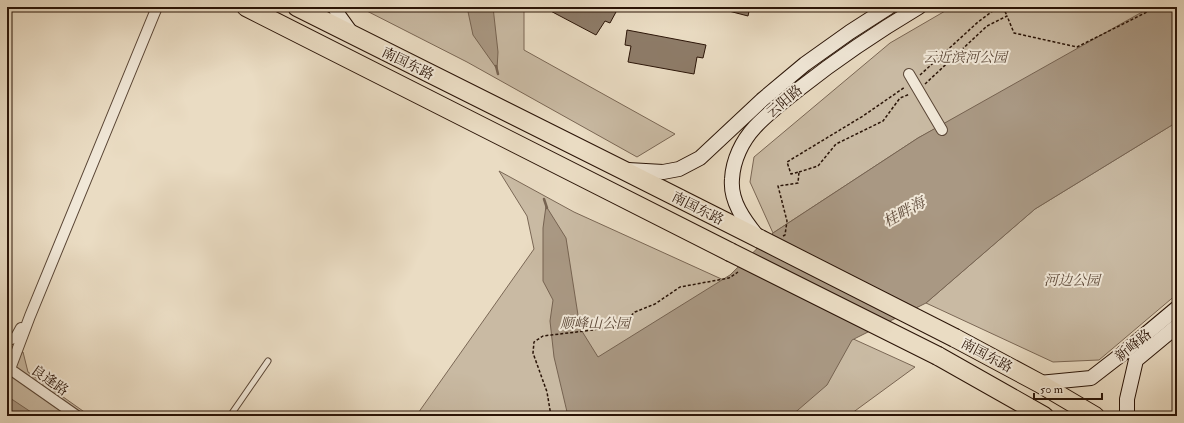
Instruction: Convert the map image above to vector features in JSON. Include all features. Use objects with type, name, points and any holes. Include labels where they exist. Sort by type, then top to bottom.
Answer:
[{"type":"highway","name":"南国东路","points":[[246,7],[938,356],[1044,416]]},
{"type":"highway","name":"南国东路","points":[[297,7],[955,338],[1039,383],[1095,416]]},
{"type":"main road","points":[[335,7],[339,16],[353,36]]},
{"type":"main road","name":"云阳路","points":[[623,170],[663,172],[679,169],[700,158],[762,100],[806,64],[888,7]]},
{"type":"main road","name":"云阳路","points":[[760,239],[746,223],[735,200],[731,180],[733,166],[738,152],[746,138],[766,116],[825,68],[919,7]]},
{"type":"main road","points":[[806,64],[800,74],[803,77],[825,68]]},
{"type":"main road","name":"新峰路","points":[[1039,383],[1091,378],[1177,308]]},
{"type":"main road","name":"新峰路","points":[[1127,416],[1126,399],[1136,360],[1177,326]]},
{"type":"main road","points":[[1141,338],[1131,350],[1129,355],[1132,359],[1142,356]]},
{"type":"street","points":[[8,368],[157,7]]},
{"type":"street","points":[[914,82],[942,130]]},
{"type":"street","points":[[7,341],[16,337],[30,316]]},
{"type":"street","name":"良逢路","points":[[8,368],[77,416]]},
{"type":"lane","points":[[230,416],[268,361]]},
{"type":"path","points":[[799,172],[818,166],[836,144],[883,121],[914,82],[978,22],[998,7]]},
{"type":"path","points":[[1003,7],[1014,33],[1077,47],[1157,7]]},
{"type":"path","points":[[787,162],[863,116],[914,82],[987,26],[1007,16]]},
{"type":"path","points":[[551,416],[547,392],[533,353],[534,342],[543,336],[620,325],[635,312],[646,307]]},
{"type":"green space","points":[[359,7],[524,7],[524,50],[675,134],[637,157],[467,62]]},
{"type":"green space","name":"云近滨河公园","points":[[952,7],[1159,7],[918,138],[773,233],[750,182],[754,157],[890,43]]},
{"type":"green space","name":"河边公园","points":[[1177,122],[1177,294],[1099,360],[1053,362],[926,303],[1035,209]]},
{"type":"green space","name":"顺峰山公园","points":[[499,171],[574,212],[915,367],[848,416],[416,416],[534,249],[527,216]]},
{"type":"green space","points":[[23,352],[28,372],[90,416],[7,416],[7,365]]},
{"type":"water","points":[[467,7],[493,7],[498,52],[497,69],[473,35]]},
{"type":"water","name":"桂畔海","points":[[1151,7],[1177,7],[1177,122],[1035,209],[926,303],[852,340],[827,385],[791,416],[568,416],[554,357],[550,321],[553,300],[543,281],[543,228],[546,206],[566,238],[580,328],[598,357],[730,275],[773,233],[918,138]]},
{"type":"water","points":[[7,396],[37,416],[7,416]]},
{"type":"building","points":[[543,7],[608,7],[616,12],[610,23],[605,21],[596,35]]},
{"type":"building","points":[[721,7],[750,7],[748,16],[721,9]]},
{"type":"building","points":[[627,30],[706,45],[703,58],[697,57],[694,74],[628,62],[631,46],[625,45]]},
{"type":"waterway","points":[[496,66],[498,74]]},
{"type":"waterway","points":[[544,199],[547,208]]}]
